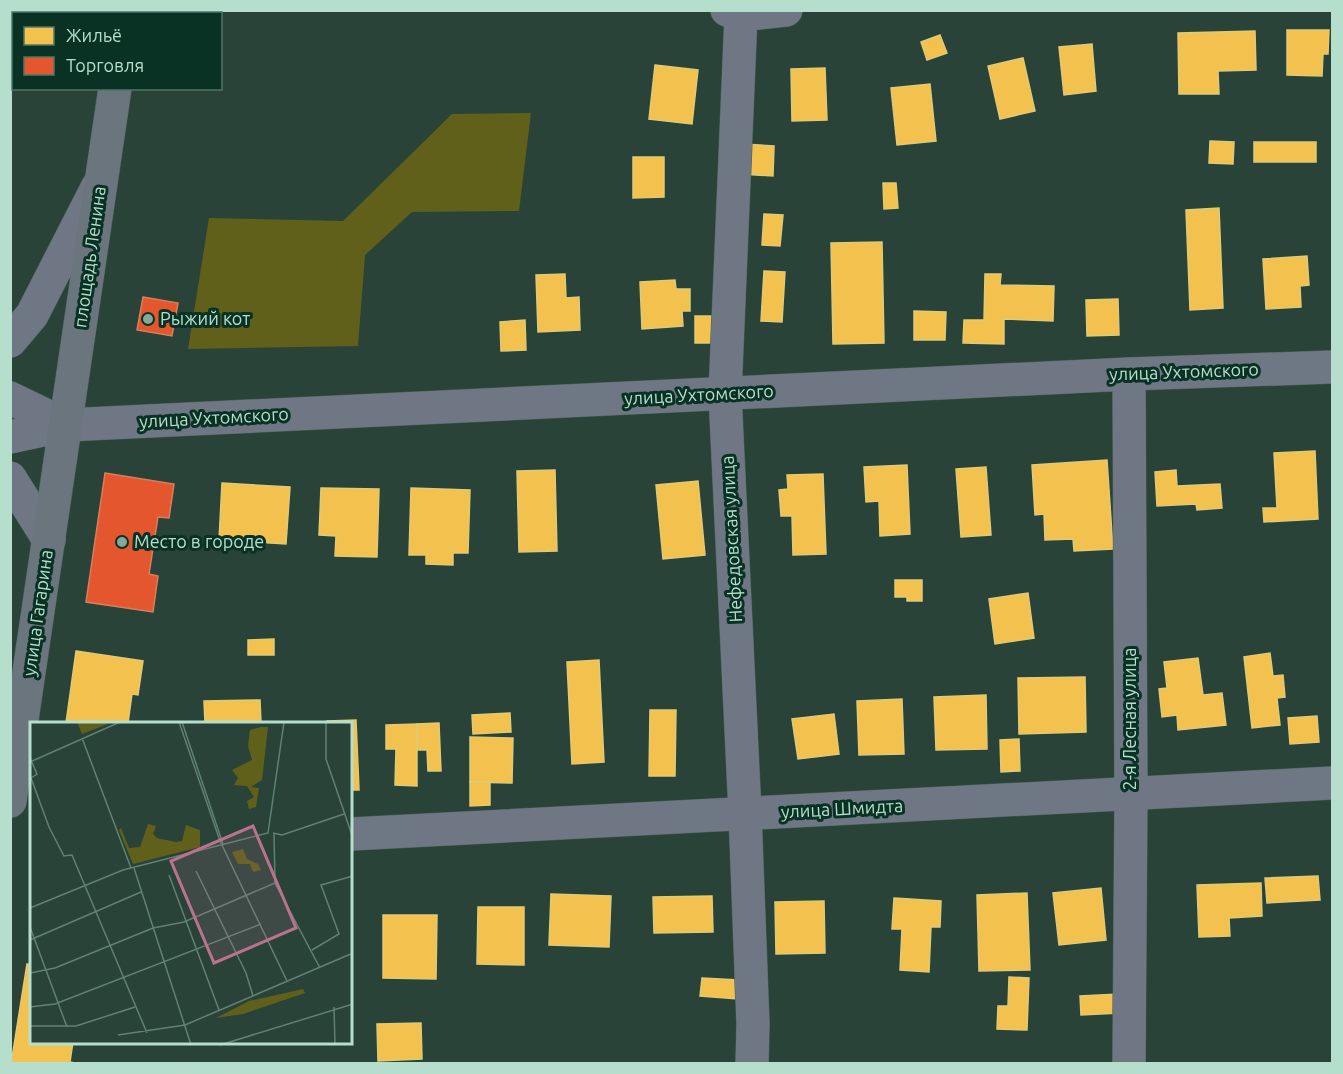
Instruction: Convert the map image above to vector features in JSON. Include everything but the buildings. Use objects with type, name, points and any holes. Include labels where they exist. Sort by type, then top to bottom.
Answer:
[{"type":"main road","name":"площадь Ленина","points":[[66,425],[115,90]]},
{"type":"main road","name":"улица Гагарина","points":[[10,801],[66,425]]},
{"type":"street","points":[[734,13],[786,10]]},
{"type":"street","name":"Нефедовская улица","points":[[734,13],[725,394],[745,813],[753,1024],[752,1064]]},
{"type":"street","points":[[10,341],[32,315],[102,179]]},
{"type":"street","name":"улица Ухтомского","points":[[10,437],[66,425],[1129,374],[1332,367]]},
{"type":"street","name":"2-я Лесная улица","points":[[1129,374],[1131,795],[1129,1064]]},
{"type":"street","points":[[10,398],[66,425]]},
{"type":"street","points":[[10,478],[49,540]]},
{"type":"street","name":"улица Шмидта","points":[[352,834],[1332,783]]},
{"type":"shaded area","points":[[531,113],[519,211],[412,212],[365,255],[358,346],[188,349],[209,218],[343,221],[452,114]]},
{"type":"place","name":"Рыжий кот","points":[[148,319]]},
{"type":"place","name":"Место в городе","points":[[122,542]]}]
